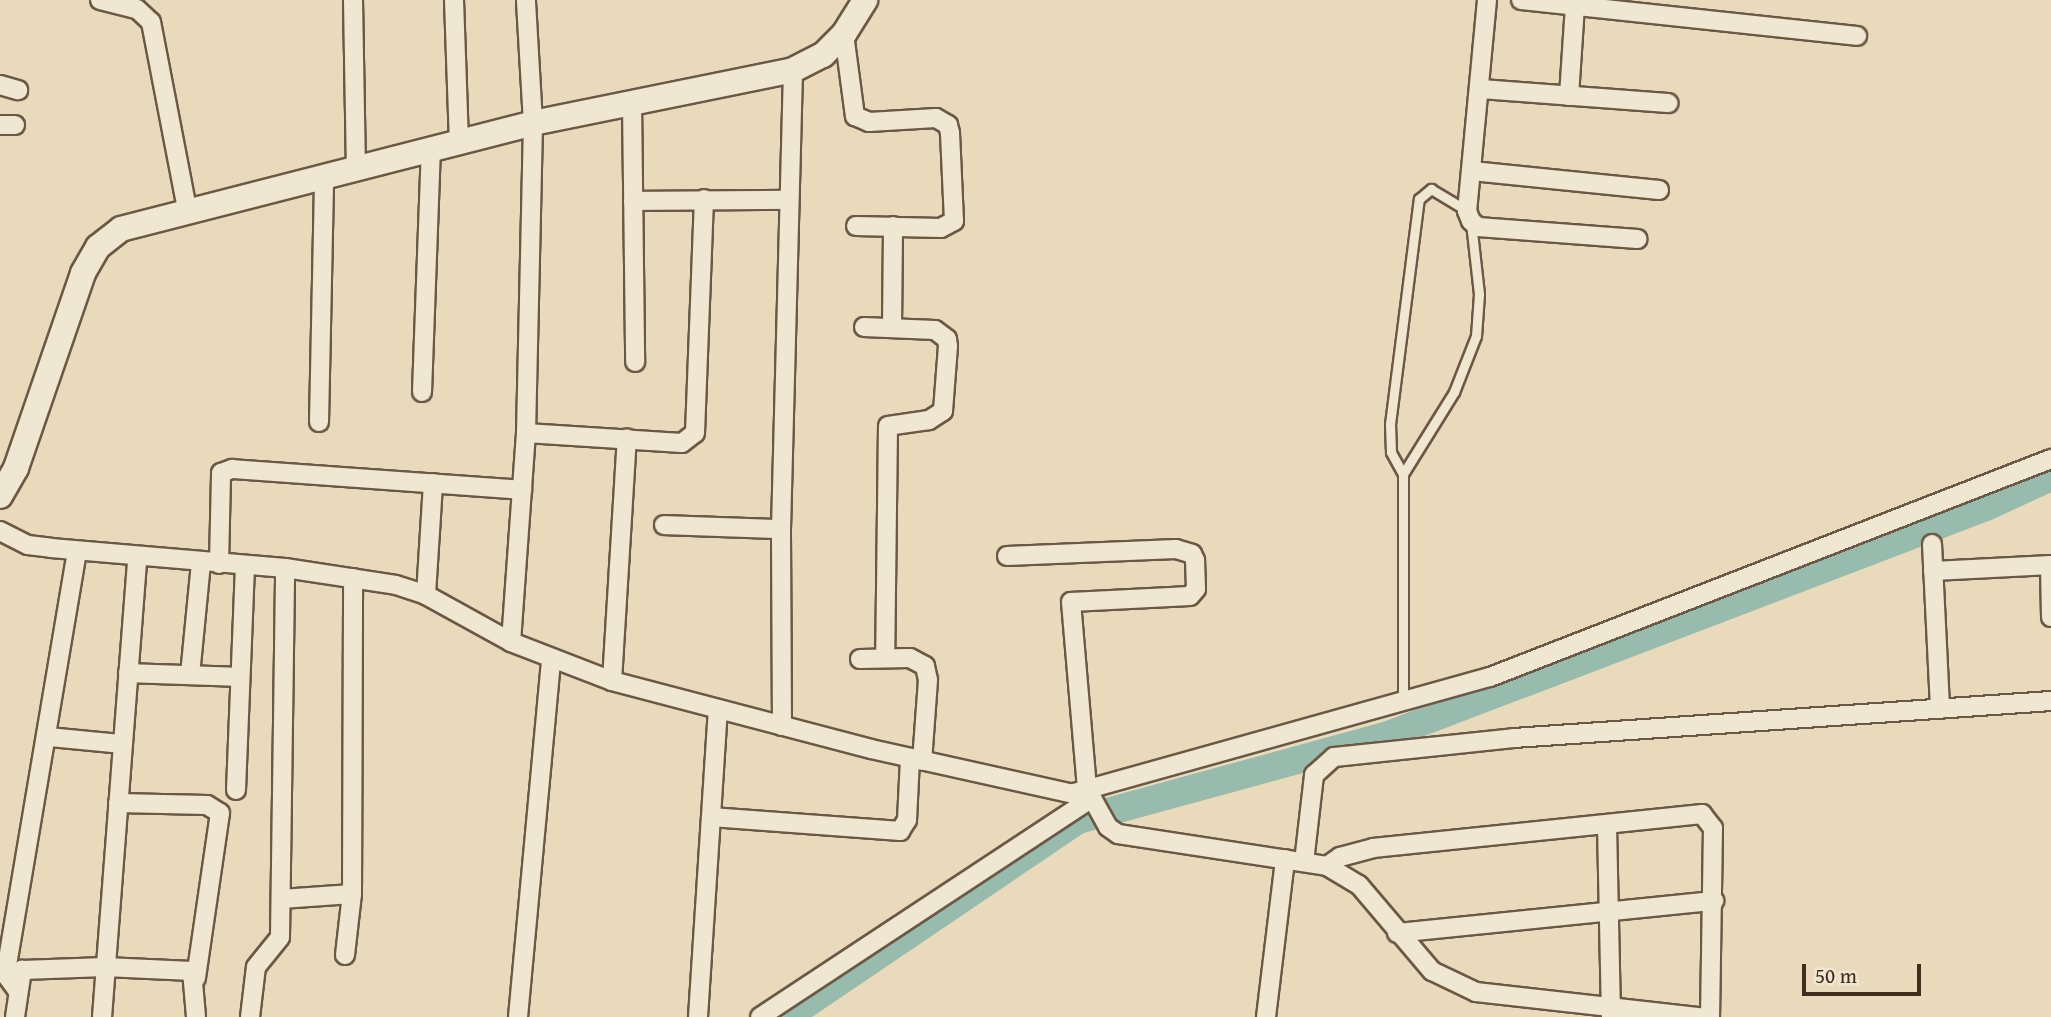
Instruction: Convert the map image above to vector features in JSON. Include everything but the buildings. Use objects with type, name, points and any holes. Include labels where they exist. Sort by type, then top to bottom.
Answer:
[{"type":"main road","points":[[0,496],[16,468],[83,273],[99,247],[121,229],[187,209],[324,178],[533,123],[793,70],[823,55],[844,34],[865,0]]},
{"type":"street","points":[[100,0],[137,9],[151,22],[187,209]]},
{"type":"street","points":[[354,0],[356,170]]},
{"type":"street","points":[[454,0],[459,142]]},
{"type":"street","points":[[511,642],[526,433],[533,123],[526,0]]},
{"type":"street","points":[[1488,0],[1469,216],[1494,229],[1638,239]]},
{"type":"street","points":[[1521,0],[1857,36]]},
{"type":"street","points":[[1569,96],[1575,6]]},
{"type":"street","points":[[844,34],[851,101],[860,121],[936,118],[948,125],[954,221],[941,228],[856,226]]},
{"type":"street","points":[[782,726],[781,529],[793,70]]},
{"type":"street","points":[[0,85],[19,90]]},
{"type":"street","points":[[1480,89],[1668,103]]},
{"type":"street","points":[[632,103],[635,362]]},
{"type":"street","points":[[422,392],[431,150]]},
{"type":"street","points":[[1472,171],[1658,190]]},
{"type":"street","points":[[318,422],[324,178]]},
{"type":"street","points":[[526,433],[682,443],[695,433],[704,199]]},
{"type":"street","points":[[633,201],[789,200]]},
{"type":"street","points":[[892,327],[893,226]]},
{"type":"street","points":[[864,327],[935,330],[947,339],[948,346],[943,411],[929,419],[888,426],[885,659]]},
{"type":"street","points":[[612,681],[627,438]]},
{"type":"street","points":[[760,1017],[1090,801],[1490,677],[2051,459]]},
{"type":"street","points":[[190,675],[210,563],[221,473],[232,469],[522,490]]},
{"type":"street","points":[[426,595],[433,483]]},
{"type":"street","points":[[664,525],[781,529]]},
{"type":"street","points":[[0,531],[28,545],[137,558],[285,568],[353,578],[426,595],[511,642],[612,681],[718,710],[1090,801]]},
{"type":"street","points":[[1931,544],[1940,709]]},
{"type":"street","points":[[1007,556],[1176,549],[1192,554],[1195,560],[1196,589],[1190,596],[1071,602],[1090,801],[1118,834],[1327,866],[1359,885],[1396,933],[1432,971],[1476,992],[1611,1012],[1700,1017]]},
{"type":"street","points":[[17,989],[6,975],[6,965],[48,737],[77,551]]},
{"type":"street","points":[[102,1017],[137,558]]},
{"type":"street","points":[[236,790],[245,565]]},
{"type":"street","points":[[1933,571],[2050,565],[2051,617]]},
{"type":"street","points":[[250,1017],[256,967],[280,937],[285,568]]},
{"type":"street","points":[[345,955],[352,894],[353,578]]},
{"type":"street","points":[[711,817],[900,831],[907,820],[928,680],[925,666],[910,658],[860,659]]},
{"type":"street","points":[[518,1017],[551,659]]},
{"type":"street","points":[[128,673],[240,677]]},
{"type":"street","points":[[1304,862],[1314,775],[1334,757],[1514,738],[2051,701]]},
{"type":"street","points":[[698,1017],[718,710]]},
{"type":"street","points":[[48,737],[122,744]]},
{"type":"street","points":[[118,803],[207,805],[220,813],[196,978],[196,1017]]},
{"type":"street","points":[[1327,866],[1340,857],[1373,848],[1702,814],[1713,828],[1714,901],[1710,1017]]},
{"type":"street","points":[[1607,825],[1611,1012]]},
{"type":"street","points":[[1266,1017],[1285,859]]},
{"type":"street","points":[[281,899],[352,894]]},
{"type":"street","points":[[1396,933],[1714,901]]},
{"type":"street","points":[[15,1017],[18,978],[28,969],[185,969],[196,978]]},
{"type":"lane","points":[[1403,474],[1454,392],[1476,336],[1479,294],[1469,216],[1431,189],[1419,199],[1390,424],[1391,452],[1403,474],[1403,702]]},
{"type":"waterway","points":[[787,1017],[1078,820],[1388,735],[1986,507],[2051,477]]}]
